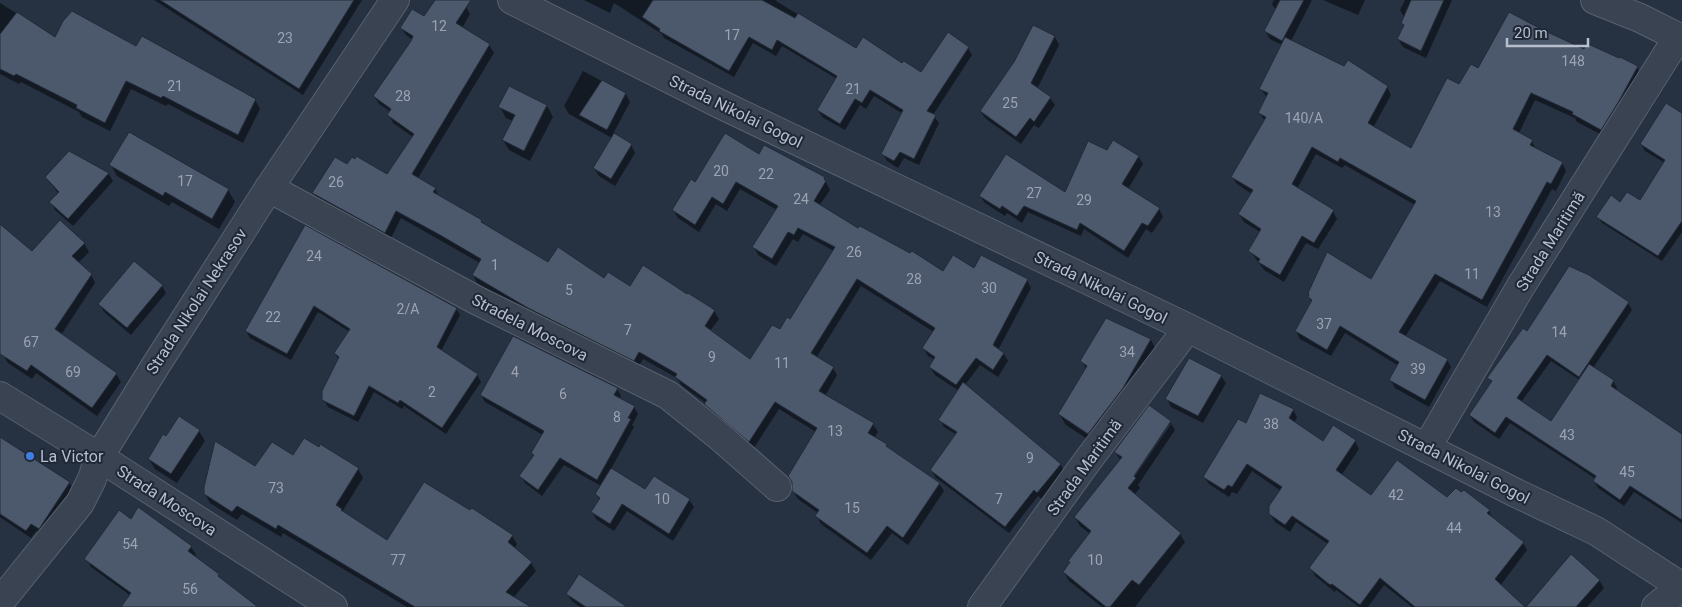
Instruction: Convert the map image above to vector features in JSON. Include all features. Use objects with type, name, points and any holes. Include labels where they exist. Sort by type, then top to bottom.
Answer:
[{"type":"street","name":"Strada Nikolai Nekrasov","points":[[0,602],[80,503],[92,480],[99,457],[156,365],[269,188],[395,0]]},
{"type":"street","name":"Strada Nikolai Gogol","points":[[512,0],[729,109],[1188,328],[1516,493],[1596,531],[1681,587]]},
{"type":"street","points":[[1595,0],[1640,18],[1680,38]]},
{"type":"street","name":"Strada Maritimă","points":[[1427,447],[1520,286],[1680,38]]},
{"type":"street","name":"Stradela Moscova","points":[[269,188],[476,300],[668,395],[777,487]]},
{"type":"street","name":"Strada Maritimă","points":[[982,607],[1088,460],[1188,328]]},
{"type":"street","name":"Strada Moscova","points":[[0,396],[333,607]]},
{"type":"street","points":[[1656,607],[1681,587]]},
{"type":"building","points":[[160,0],[354,0],[299,89]]},
{"type":"building","points":[[435,0],[471,0],[456,23],[490,44],[412,174],[436,188],[433,192],[482,220],[481,222],[548,262],[558,247],[604,278],[608,272],[630,286],[643,265],[715,310],[705,326],[750,359],[772,325],[780,329],[787,317],[790,319],[835,247],[798,228],[794,235],[788,232],[772,259],[752,247],[778,206],[736,182],[723,204],[712,197],[695,225],[672,210],[691,179],[695,182],[725,133],[759,154],[764,145],[825,177],[826,181],[814,201],[858,228],[860,226],[910,253],[912,251],[943,271],[953,255],[974,268],[981,255],[1028,279],[993,345],[1004,353],[993,370],[976,358],[956,385],[929,367],[935,357],[922,348],[935,328],[857,279],[811,353],[834,367],[819,391],[874,423],[868,433],[887,444],[886,446],[940,483],[903,538],[887,526],[867,553],[815,516],[819,510],[792,491],[792,482],[788,476],[817,428],[775,402],[749,442],[704,404],[707,400],[675,377],[677,374],[639,352],[634,361],[528,308],[472,275],[481,259],[440,235],[396,211],[385,233],[312,193],[335,157],[347,164],[352,157],[355,159],[356,156],[387,174],[414,134],[387,115],[391,109],[373,96],[411,41],[413,36],[400,28],[412,9],[424,16]]},
{"type":"building","points":[[653,0],[762,0],[795,18],[798,13],[856,48],[863,37],[902,63],[904,61],[921,72],[948,32],[969,47],[927,111],[936,115],[914,159],[900,152],[894,161],[881,154],[903,110],[870,90],[862,103],[855,99],[840,124],[817,110],[837,76],[777,40],[772,50],[749,37],[729,71],[659,31],[660,29],[642,17]]},
{"type":"building","points":[[1280,0],[1304,0],[1282,41],[1264,31]]},
{"type":"building","points":[[1411,0],[1444,0],[1421,51],[1397,39],[1404,25],[1401,23]]},
{"type":"building","points":[[72,11],[136,46],[142,36],[256,99],[238,135],[163,96],[161,98],[126,81],[105,123],[76,108],[77,105],[16,74],[14,76],[0,69],[0,34],[17,12],[55,37],[63,21]]},
{"type":"building","points":[[1509,12],[1584,49],[1586,43],[1638,66],[1601,130],[1572,114],[1573,112],[1531,93],[1513,129],[1533,140],[1530,145],[1563,162],[1551,184],[1547,182],[1482,300],[1435,274],[1399,332],[1448,359],[1425,400],[1389,380],[1399,362],[1340,326],[1327,350],[1295,331],[1312,300],[1308,297],[1308,293],[1327,252],[1371,279],[1416,201],[1340,158],[1338,162],[1312,147],[1292,184],[1334,210],[1314,243],[1302,236],[1280,275],[1258,262],[1260,259],[1248,251],[1261,229],[1238,214],[1253,190],[1231,177],[1266,117],[1258,113],[1268,93],[1259,89],[1285,37],[1344,66],[1348,60],[1388,86],[1368,123],[1411,148],[1447,78],[1459,84],[1471,64],[1478,68]]},
{"type":"building","points":[[1033,25],[1055,36],[1031,83],[1051,97],[1034,122],[1030,118],[1016,137],[980,111],[1014,62]]},
{"type":"building","points":[[602,80],[626,93],[607,130],[579,115]]},
{"type":"building","points":[[509,86],[547,105],[524,151],[502,140],[515,115],[498,107]]},
{"type":"building","points":[[1666,103],[1682,113],[1682,221],[1658,256],[1596,217],[1611,195],[1620,202],[1627,192],[1640,200],[1665,160],[1640,144]]},
{"type":"building","points":[[129,132],[229,189],[212,219],[165,192],[163,196],[109,165]]},
{"type":"building","points":[[614,133],[632,144],[611,179],[593,168]]},
{"type":"building","points":[[1113,140],[1139,156],[1122,184],[1160,208],[1148,226],[1142,223],[1124,251],[1080,223],[1077,230],[1024,206],[1017,216],[1002,206],[1000,209],[979,196],[1006,154],[1065,192],[1088,141],[1107,150]]},
{"type":"building","points":[[69,151],[109,173],[68,219],[49,202],[59,192],[45,177]]},
{"type":"building","points":[[60,220],[85,243],[72,256],[92,274],[55,329],[117,373],[92,408],[31,365],[27,371],[0,354],[0,224],[32,251]]},
{"type":"building","points":[[305,225],[457,308],[437,347],[478,374],[442,428],[400,400],[398,403],[369,386],[354,416],[322,400],[322,391],[339,357],[334,353],[350,329],[314,306],[287,354],[245,331]]},
{"type":"building","points":[[134,261],[163,285],[127,328],[98,304]]},
{"type":"building","points":[[1569,266],[1589,275],[1629,302],[1579,377],[1547,355],[1517,398],[1551,421],[1589,364],[1614,380],[1611,386],[1682,434],[1682,520],[1630,486],[1620,500],[1593,481],[1596,476],[1506,417],[1495,433],[1469,415],[1492,381],[1487,378],[1523,328],[1527,331]]},
{"type":"building","points":[[1106,318],[1151,339],[1123,388],[1088,434],[1058,414],[1087,366],[1080,361]]},
{"type":"building","points":[[513,336],[618,388],[614,395],[635,406],[628,418],[631,419],[597,480],[560,458],[538,490],[519,476],[534,455],[531,453],[544,431],[480,395]]},
{"type":"building","points":[[1189,358],[1222,375],[1198,416],[1165,399]]},
{"type":"building","points":[[963,382],[1061,464],[1037,493],[1034,490],[1005,527],[930,470],[957,432],[938,420]]},
{"type":"building","points":[[1260,393],[1294,409],[1289,418],[1323,441],[1333,425],[1356,440],[1336,470],[1371,495],[1397,460],[1447,497],[1456,488],[1461,492],[1464,490],[1490,510],[1487,513],[1524,542],[1495,579],[1525,607],[1415,607],[1380,578],[1360,605],[1332,584],[1330,585],[1309,568],[1329,541],[1292,516],[1285,525],[1269,514],[1269,506],[1282,487],[1247,464],[1232,487],[1228,485],[1224,490],[1203,477],[1238,419],[1246,423]]},
{"type":"building","points":[[1149,405],[1171,421],[1128,488],[1181,533],[1139,585],[1132,580],[1110,607],[1106,607],[1063,572],[1070,562],[1068,561],[1091,531],[1074,517],[1122,457],[1114,452]]},
{"type":"building","points":[[179,416],[200,430],[171,474],[148,459],[163,434],[166,436]]},
{"type":"building","points":[[0,437],[70,482],[39,529],[31,524],[26,531],[0,514]]},
{"type":"building","points":[[304,438],[319,447],[320,444],[359,468],[336,505],[387,540],[424,482],[470,510],[472,508],[513,535],[508,542],[532,562],[506,592],[531,607],[415,607],[278,525],[276,529],[237,506],[232,512],[204,494],[215,441],[255,466],[272,442],[293,455]]},
{"type":"building","points":[[611,468],[645,489],[654,476],[690,499],[669,534],[622,504],[610,524],[591,512],[600,498],[595,494]]},
{"type":"building","points":[[138,507],[192,546],[188,551],[258,607],[121,607],[131,593],[84,559],[119,510],[131,519]]},
{"type":"building","points":[[1571,554],[1600,580],[1576,607],[1526,607]]},
{"type":"building","points":[[579,574],[627,607],[586,607],[566,594]]},
{"type":"place","name":"La Victor","points":[[30,456]]}]
